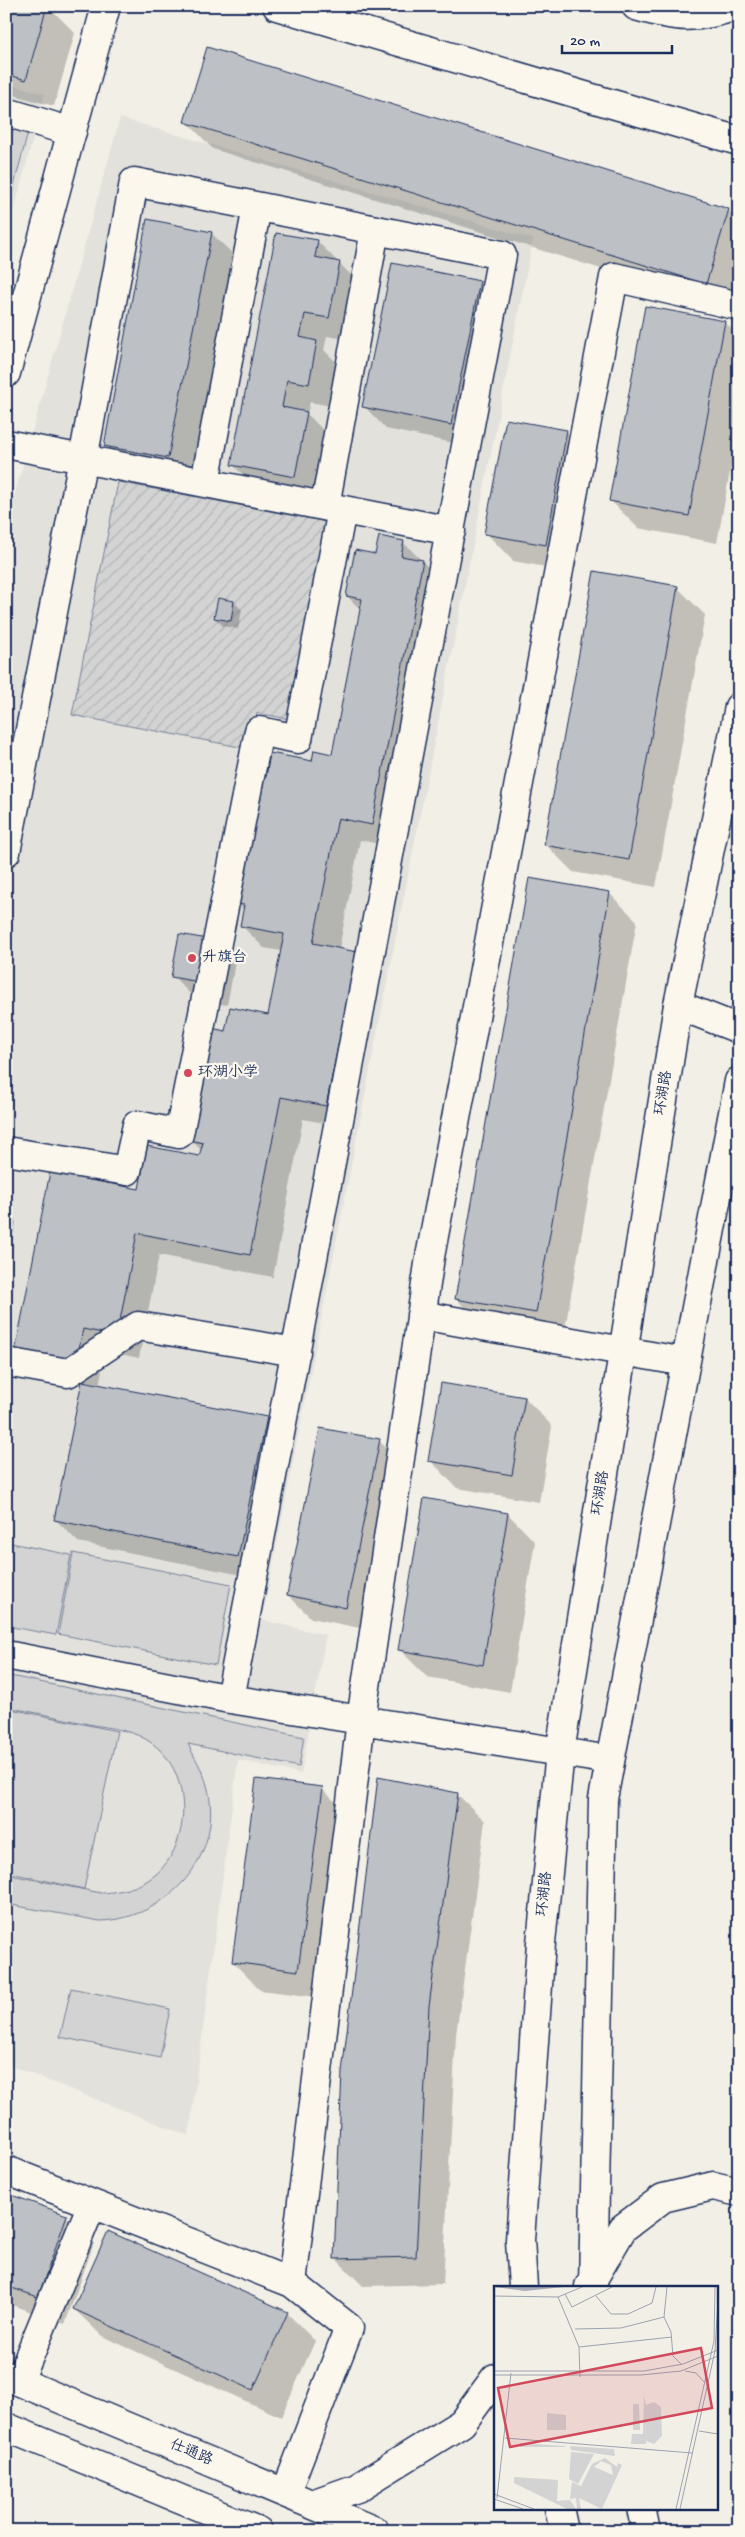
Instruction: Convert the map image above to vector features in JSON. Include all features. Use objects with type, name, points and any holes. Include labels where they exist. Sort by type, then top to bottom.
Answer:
[{"type":"main road","points":[[6,373],[106,6]]},
{"type":"main road","points":[[277,6],[739,141]]},
{"type":"main road","points":[[636,6],[670,16],[710,15],[736,6]]},
{"type":"main road","points":[[6,112],[72,132]]},
{"type":"main road","points":[[6,852],[83,459],[134,182],[502,255],[230,1699]]},
{"type":"main road","points":[[205,482],[257,207]]},
{"type":"main road","points":[[6,1151],[127,1172],[137,1125],[179,1134],[260,732],[298,739],[375,230]]},
{"type":"main road","points":[[292,2283],[361,1720],[430,1257],[614,277],[739,306]]},
{"type":"main road","points":[[6,444],[451,531]]},
{"type":"main road","name":"环湖路","points":[[523,2286],[520,2240],[540,1943],[560,1752],[678,1005],[739,707]]},
{"type":"main road","points":[[678,1005],[739,1029]]},
{"type":"main road","points":[[591,2285],[603,1799],[739,1081]]},
{"type":"main road","points":[[422,1315],[685,1362]]},
{"type":"main road","points":[[6,1362],[68,1373],[138,1326],[296,1352]]},
{"type":"main road","points":[[6,1655],[230,1699],[610,1760]]},
{"type":"main road","points":[[6,2170],[292,2283],[349,2328],[286,2492]]},
{"type":"main road","points":[[591,2285],[622,2228],[662,2198],[713,2186],[739,2192]]},
{"type":"main road","points":[[13,2379],[92,2204]]},
{"type":"main road","points":[[513,2286],[520,2240]]},
{"type":"main road","name":"仕通路","points":[[13,2379],[286,2492],[375,2531]]},
{"type":"main road","points":[[312,2504],[357,2488],[462,2423],[494,2379]]},
{"type":"main road","points":[[6,2427],[258,2531]]},
{"type":"main road","points":[[559,2510],[564,2531]]},
{"type":"main road","points":[[641,2510],[646,2531]]},
{"type":"shaded area","points":[[6,83],[45,94],[6,239]]},
{"type":"shaded area","name":"环湖小学","points":[[120,118],[533,239],[262,1620],[326,1635],[301,1774],[238,1760],[189,2136],[6,2064],[6,526]]},
{"type":"shaded area","points":[[6,123],[29,129],[6,215]]},
{"type":"shaded area","points":[[118,482],[327,522],[289,719],[257,713],[250,749],[72,715]]},
{"type":"shaded area","points":[[6,1195],[15,1223],[6,1265]]},
{"type":"shaded area","points":[[6,1542],[71,1555],[56,1635],[6,1626]]},
{"type":"shaded area","points":[[73,1553],[231,1584],[216,1665],[58,1634]]},
{"type":"shaded area","points":[[6,1675],[304,1737],[299,1767],[188,1744],[207,1785],[211,1811],[208,1836],[199,1858],[186,1878],[169,1896],[148,1909],[125,1917],[100,1921],[6,1904],[6,1874],[101,1893],[115,1892],[142,1884],[154,1876],[167,1863],[176,1847],[181,1829],[183,1810],[181,1791],[175,1773],[166,1757],[153,1744],[146,1739],[122,1730],[6,1707]]},
{"type":"shaded area","points":[[6,1708],[117,1731],[84,1889],[6,1872]]},
{"type":"shaded area","points":[[71,1988],[170,2009],[160,2058],[60,2037]]},
{"type":"building","points":[[6,6],[47,6],[26,80],[6,74]]},
{"type":"building","points":[[207,47],[729,209],[706,284],[184,122]]},
{"type":"building","points":[[147,219],[212,232],[168,458],[104,446]]},
{"type":"building","points":[[276,233],[318,240],[315,257],[340,262],[329,318],[305,314],[300,337],[317,341],[309,384],[287,380],[282,407],[307,412],[295,477],[231,465]]},
{"type":"building","points":[[392,263],[480,281],[451,425],[362,407]]},
{"type":"building","points":[[645,306],[725,321],[689,516],[609,501]]},
{"type":"building","points":[[506,419],[567,430],[546,545],[484,534]]},
{"type":"building","points":[[379,536],[404,541],[401,556],[423,560],[372,825],[338,818],[313,943],[357,952],[326,1106],[281,1097],[250,1255],[137,1233],[117,1336],[83,1329],[76,1364],[15,1352],[50,1172],[139,1189],[147,1146],[199,1156],[203,1143],[189,1140],[212,1028],[225,1031],[230,1007],[268,1015],[284,934],[240,926],[244,905],[236,904],[261,776],[266,777],[270,753],[312,761],[314,750],[332,754],[362,599],[346,596],[355,550],[375,554]]},
{"type":"building","points":[[594,571],[678,586],[629,860],[544,845]]},
{"type":"building","points":[[218,598],[234,601],[231,621],[214,618]]},
{"type":"building","points":[[529,878],[610,892],[536,1313],[455,1299]]},
{"type":"building","name":"升旗台","points":[[179,934],[213,940],[205,983],[171,977]]},
{"type":"building","points":[[82,1381],[267,1417],[238,1557],[54,1520]]},
{"type":"building","points":[[441,1383],[525,1397],[512,1475],[428,1461]]},
{"type":"building","points":[[320,1428],[380,1439],[346,1608],[287,1595]]},
{"type":"building","points":[[424,1498],[508,1513],[483,1665],[398,1650]]},
{"type":"building","points":[[378,1777],[458,1793],[429,2006],[416,2257],[334,2259],[342,2072]]},
{"type":"building","points":[[256,1779],[323,1787],[298,1971],[232,1962]]},
{"type":"building","points":[[6,2193],[67,2215],[38,2297],[6,2286]]},
{"type":"building","points":[[108,2231],[288,2312],[253,2390],[73,2309]]},
{"type":"place","name":"升旗台","points":[[192,958]]},
{"type":"place","name":"环湖小学","points":[[188,1073]]}]
